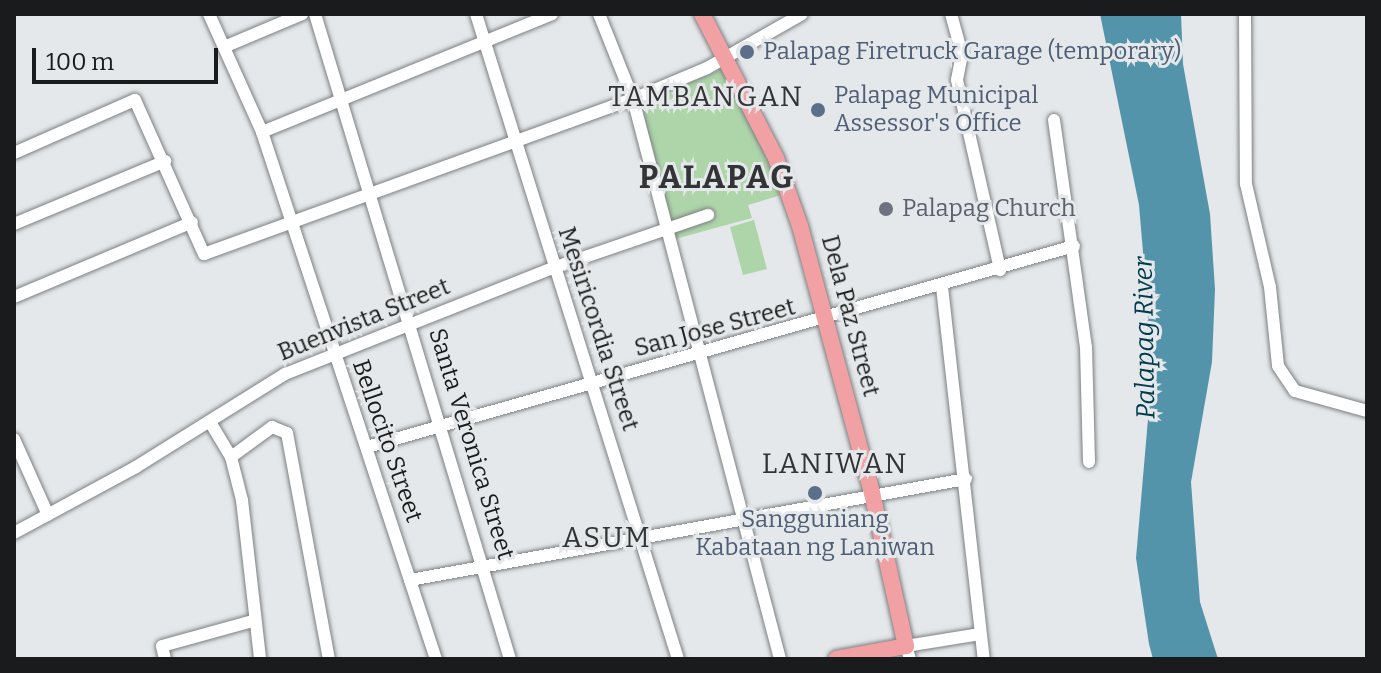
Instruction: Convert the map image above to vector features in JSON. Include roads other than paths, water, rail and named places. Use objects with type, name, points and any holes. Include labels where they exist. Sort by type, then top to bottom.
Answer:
[{"type":"main road","name":"Dela Paz Street","points":[[702,14],[776,158],[828,320],[908,653]]},
{"type":"main road","points":[[836,659],[908,653]]},
{"type":"street","name":"Bellocito Street","points":[[209,14],[262,132],[436,659]]},
{"type":"street","points":[[224,47],[302,14]]},
{"type":"street","name":"Santa Veronica Street","points":[[315,14],[486,566],[510,659]]},
{"type":"street","name":"Mesiricordia Street","points":[[476,14],[553,268],[644,537],[678,659]]},
{"type":"street","points":[[262,132],[552,14]]},
{"type":"street","points":[[599,14],[633,99],[663,227],[780,659]]},
{"type":"street","points":[[14,153],[135,100],[165,161],[204,254],[633,99],[725,58],[802,14]]},
{"type":"street","points":[[951,14],[962,54],[957,80],[1000,270]]},
{"type":"street","points":[[1245,14],[1246,184],[1270,287],[1278,366],[1295,391],[1367,411]]},
{"type":"street","points":[[1054,120],[1074,246],[1090,390],[1089,462]]},
{"type":"street","points":[[14,224],[165,161]]},
{"type":"street","name":"Buenvista Street","points":[[14,533],[210,422],[285,374],[553,268],[663,227],[708,215]]},
{"type":"street","points":[[14,297],[192,222]]},
{"type":"street","name":"San Jose Street","points":[[367,447],[828,320],[1074,246]]},
{"type":"street","points":[[942,287],[984,659]]},
{"type":"street","points":[[210,422],[231,457],[253,563],[253,621],[260,659]]},
{"type":"street","points":[[231,457],[272,427],[287,433],[329,659]]},
{"type":"street","points":[[14,439],[48,515]]},
{"type":"street","points":[[410,580],[872,493],[966,479]]},
{"type":"street","points":[[165,659],[162,646],[253,621]]},
{"type":"street","points":[[908,653],[980,634]]},
{"type":"water","points":[[1100,14],[1181,14],[1183,64],[1210,214],[1215,289],[1212,362],[1191,482],[1200,602],[1218,659],[1153,659],[1149,644],[1136,558],[1148,419],[1147,299],[1139,205]]},
{"type":"place","name":"Palapag Firetruck Garage (temporary)","points":[[747,52]]},
{"type":"place","name":"Palapag Municipal Assessor's Office","points":[[818,110]]},
{"type":"place","name":"Palapag Church","points":[[886,209]]},
{"type":"place","name":"Sangguniang Kabataan ng Laniwan","points":[[815,493]]},
{"type":"district","name":"TAMBANGAN","points":[[706,97]]},
{"type":"district","name":"PALAPAG","points":[[717,177]]},
{"type":"district","name":"LANIWAN","points":[[835,464]]},
{"type":"district","name":"ASUM","points":[[607,538]]},
{"type":"water label","name":"Palapag River","points":[[1145,338]]}]
